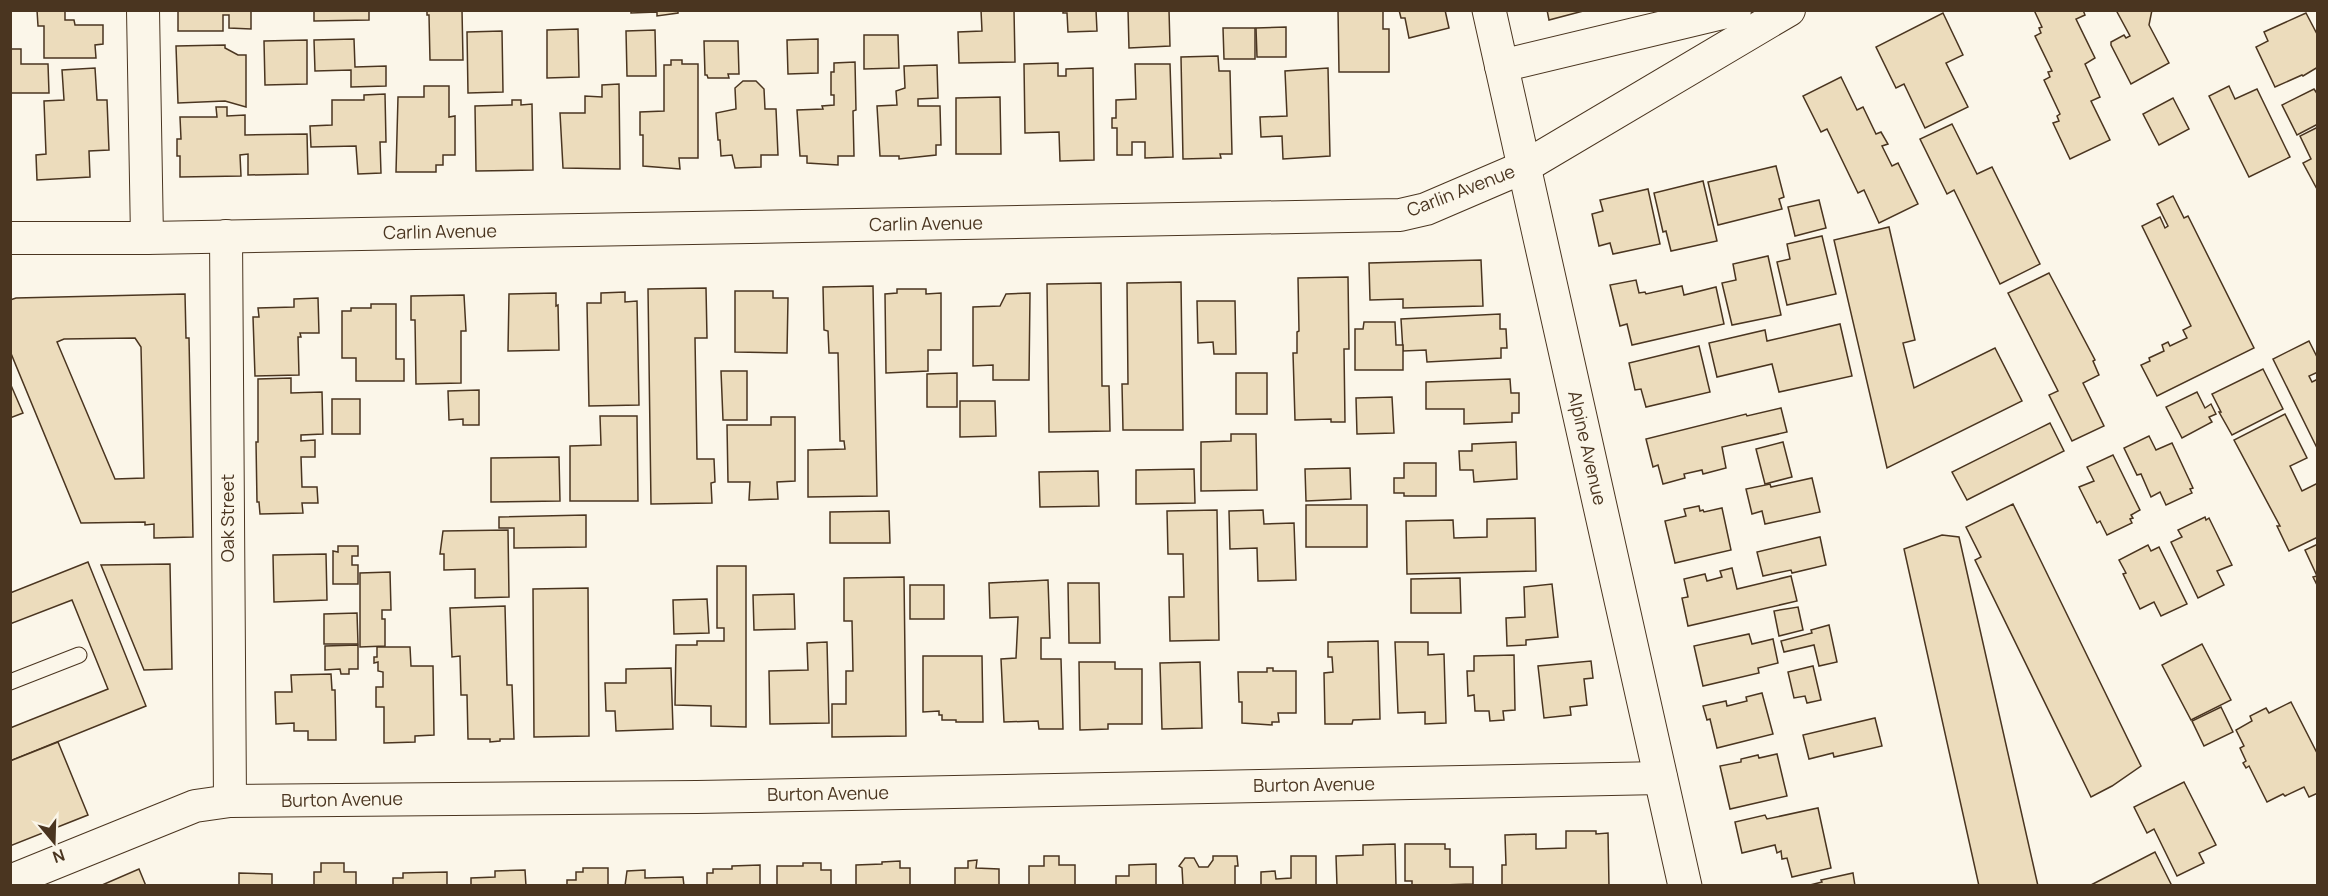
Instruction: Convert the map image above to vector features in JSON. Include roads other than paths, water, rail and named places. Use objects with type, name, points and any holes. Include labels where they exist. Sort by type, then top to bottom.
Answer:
[{"type":"street","points":[[143,10],[147,238]]},
{"type":"street","name":"Alpine Avenue","points":[[1489,10],[1685,885]]},
{"type":"street","points":[[1501,66],[1735,10]]},
{"type":"street","name":"Carlin Avenue","points":[[10,238],[147,238],[1386,217],[1426,209],[1524,167],[1789,10]]},
{"type":"street","name":"Oak Street","points":[[226,236],[230,801]]},
{"type":"street","name":"Burton Avenue","points":[[10,881],[195,806],[230,801],[709,796],[1661,778]]},
{"type":"lane","points":[[10,682],[79,655]]}]
